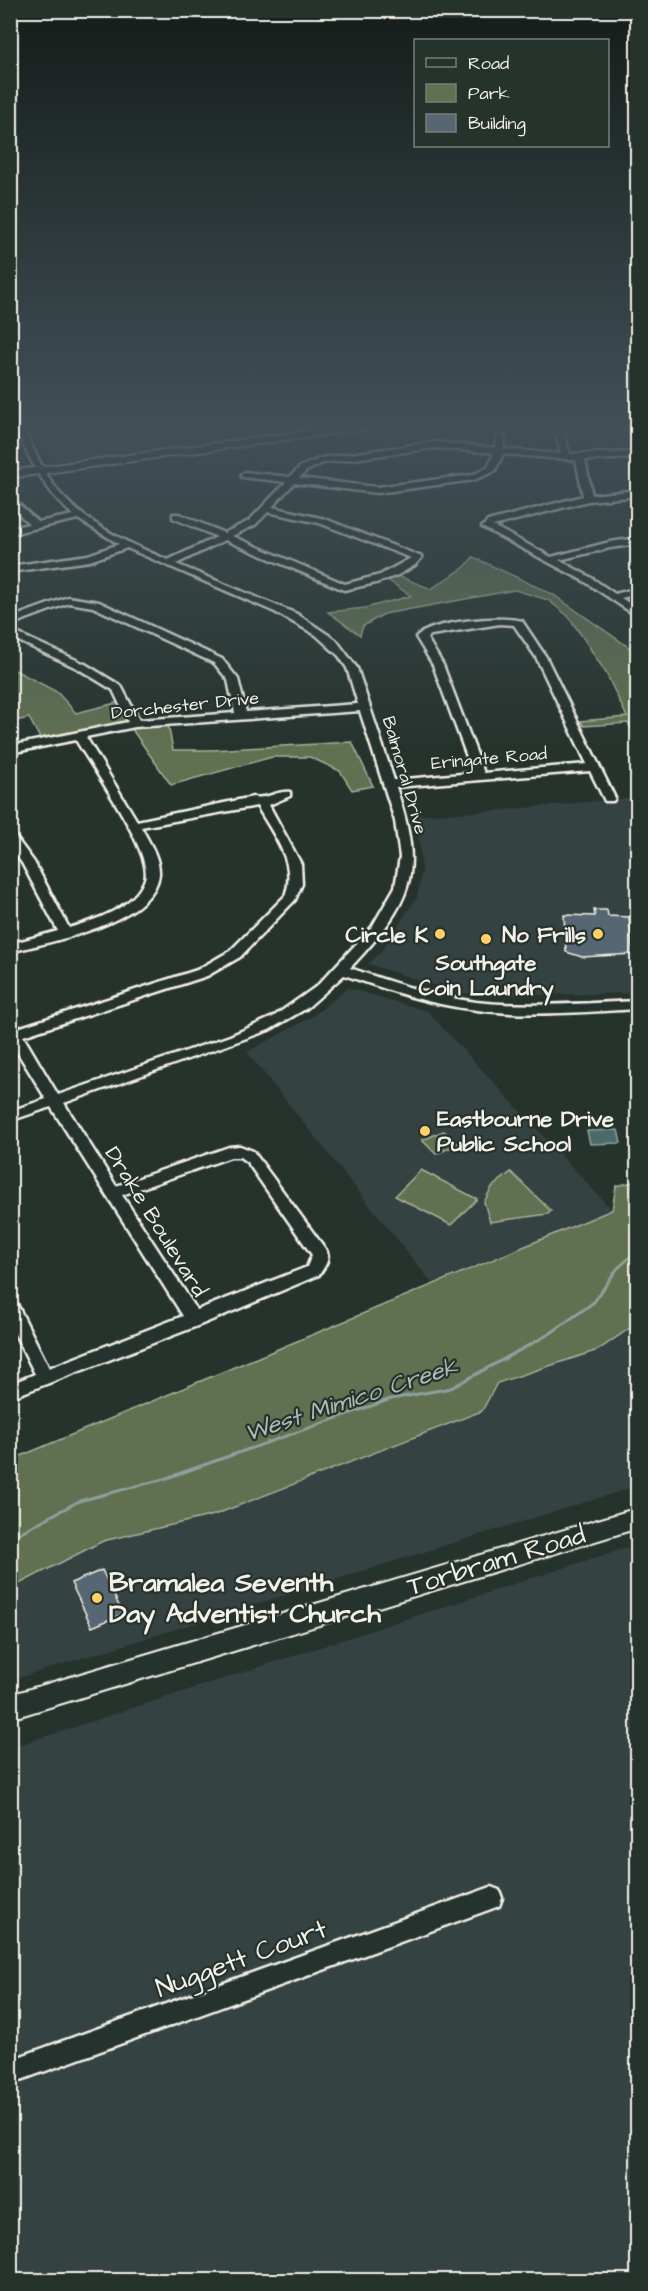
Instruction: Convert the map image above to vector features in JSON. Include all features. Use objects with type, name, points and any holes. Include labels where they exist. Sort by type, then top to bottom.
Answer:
[{"type":"main road","name":"Torbram Road","points":[[10,1707],[219,1642],[638,1518]]},
{"type":"street","name":"Balmoral Drive","points":[[10,1116],[245,1035],[291,1012],[319,992],[342,970],[386,919],[397,901],[406,870],[405,836],[352,668],[343,652],[316,628],[128,545],[108,533]]},
{"type":"street","points":[[213,533],[344,587],[359,585],[385,576],[413,562],[417,557],[353,533]]},
{"type":"street","points":[[170,563],[233,533]]},
{"type":"street","points":[[498,533],[587,579],[638,614]]},
{"type":"street","points":[[549,560],[610,544],[638,541]]},
{"type":"street","points":[[10,569],[90,558],[128,545]]},
{"type":"street","points":[[614,597],[638,591]]},
{"type":"street","points":[[10,622],[68,600],[95,604],[218,661],[233,679],[242,716]]},
{"type":"street","points":[[480,776],[438,665],[421,637],[428,632],[498,620],[513,621],[518,623],[541,657],[592,767],[609,798]]},
{"type":"street","points":[[10,633],[81,666],[117,688],[135,724]]},
{"type":"street","name":"Dorchester Drive","points":[[10,750],[135,724],[365,708]]},
{"type":"street","points":[[10,948],[99,922],[121,912],[146,890],[154,870],[133,825],[80,736]]},
{"type":"street","name":"Eringate Road","points":[[389,784],[592,767]]},
{"type":"street","points":[[133,825],[253,801],[262,803],[286,794]]},
{"type":"street","points":[[12,1032],[185,980],[222,963],[249,942],[291,897],[296,884],[295,864],[262,803]]},
{"type":"street","points":[[10,838],[28,862],[64,931]]},
{"type":"street","points":[[342,970],[416,994],[476,1006],[535,1010],[638,1005]]},
{"type":"street","name":"Drake Boulevard","points":[[10,1391],[194,1320],[12,1032]]},
{"type":"street","points":[[113,1193],[239,1150],[248,1153],[253,1159],[320,1254],[319,1262],[313,1272],[194,1320]]},
{"type":"street","points":[[10,1306],[45,1377]]},
{"type":"street","name":"Nuggett Court","points":[[10,2072],[491,1898]]},
{"type":"shaded area","points":[[637,797],[637,993],[490,996],[454,992],[369,964],[382,950],[417,897],[422,872],[417,815],[495,811]]},
{"type":"shaded area","name":"Eastbourne Drive Public School","points":[[348,988],[427,1011],[612,1210],[432,1283],[247,1052],[313,1016]]},
{"type":"shaded area","points":[[637,1323],[637,1486],[11,1680],[11,1588],[103,1541],[214,1515],[482,1411],[497,1383],[598,1350]]},
{"type":"shaded area","points":[[637,1544],[637,2280],[11,2280],[10,1748]]},
{"type":"green space","points":[[473,557],[552,594],[637,653],[637,740],[628,723],[584,726],[580,721],[627,717],[606,673],[584,639],[568,616],[548,600],[515,590],[384,614],[363,626],[360,635],[328,612],[365,608],[411,596],[386,579],[396,575],[431,589],[465,567]]},
{"type":"green space","points":[[11,668],[57,692],[76,713],[120,702],[127,720],[122,724],[41,740],[29,718],[11,722]]},
{"type":"green space","points":[[168,724],[173,750],[352,742],[373,786],[352,790],[340,771],[310,757],[272,757],[171,785],[131,728]]},
{"type":"green space","points":[[444,1131],[458,1144],[436,1154],[422,1140]]},
{"type":"green space","points":[[421,1170],[477,1199],[451,1225],[395,1196]]},
{"type":"green space","points":[[511,1172],[551,1211],[548,1214],[490,1222],[484,1202],[492,1187]]},
{"type":"green space","points":[[637,1181],[637,1323],[598,1350],[497,1383],[482,1411],[214,1515],[103,1541],[11,1588],[11,1460],[612,1210],[616,1186]]},
{"type":"water","points":[[618,1130],[621,1143],[590,1144],[587,1131]]},
{"type":"building","name":"No Frills","points":[[594,910],[607,910],[608,916],[629,917],[633,954],[582,957],[566,952],[564,915],[595,916]]},
{"type":"building","name":"Bramalea Seventh Day Adventist Church","points":[[102,1570],[123,1614],[92,1627],[71,1583]]},
{"type":"waterway","name":"West Mimico Creek","points":[[10,1538],[79,1501],[164,1479],[391,1399],[451,1388],[551,1333],[594,1302],[617,1269],[638,1250]]},
{"type":"place","name":"Circle K","points":[[440,934]]},
{"type":"place","name":"No Frills","points":[[598,934]]},
{"type":"place","name":"Southgate Coin Laundry","points":[[486,939]]},
{"type":"place","name":"Eastbourne Drive Public School","points":[[425,1131]]},
{"type":"place","name":"Bramalea Seventh Day Adventist Church","points":[[97,1598]]}]
